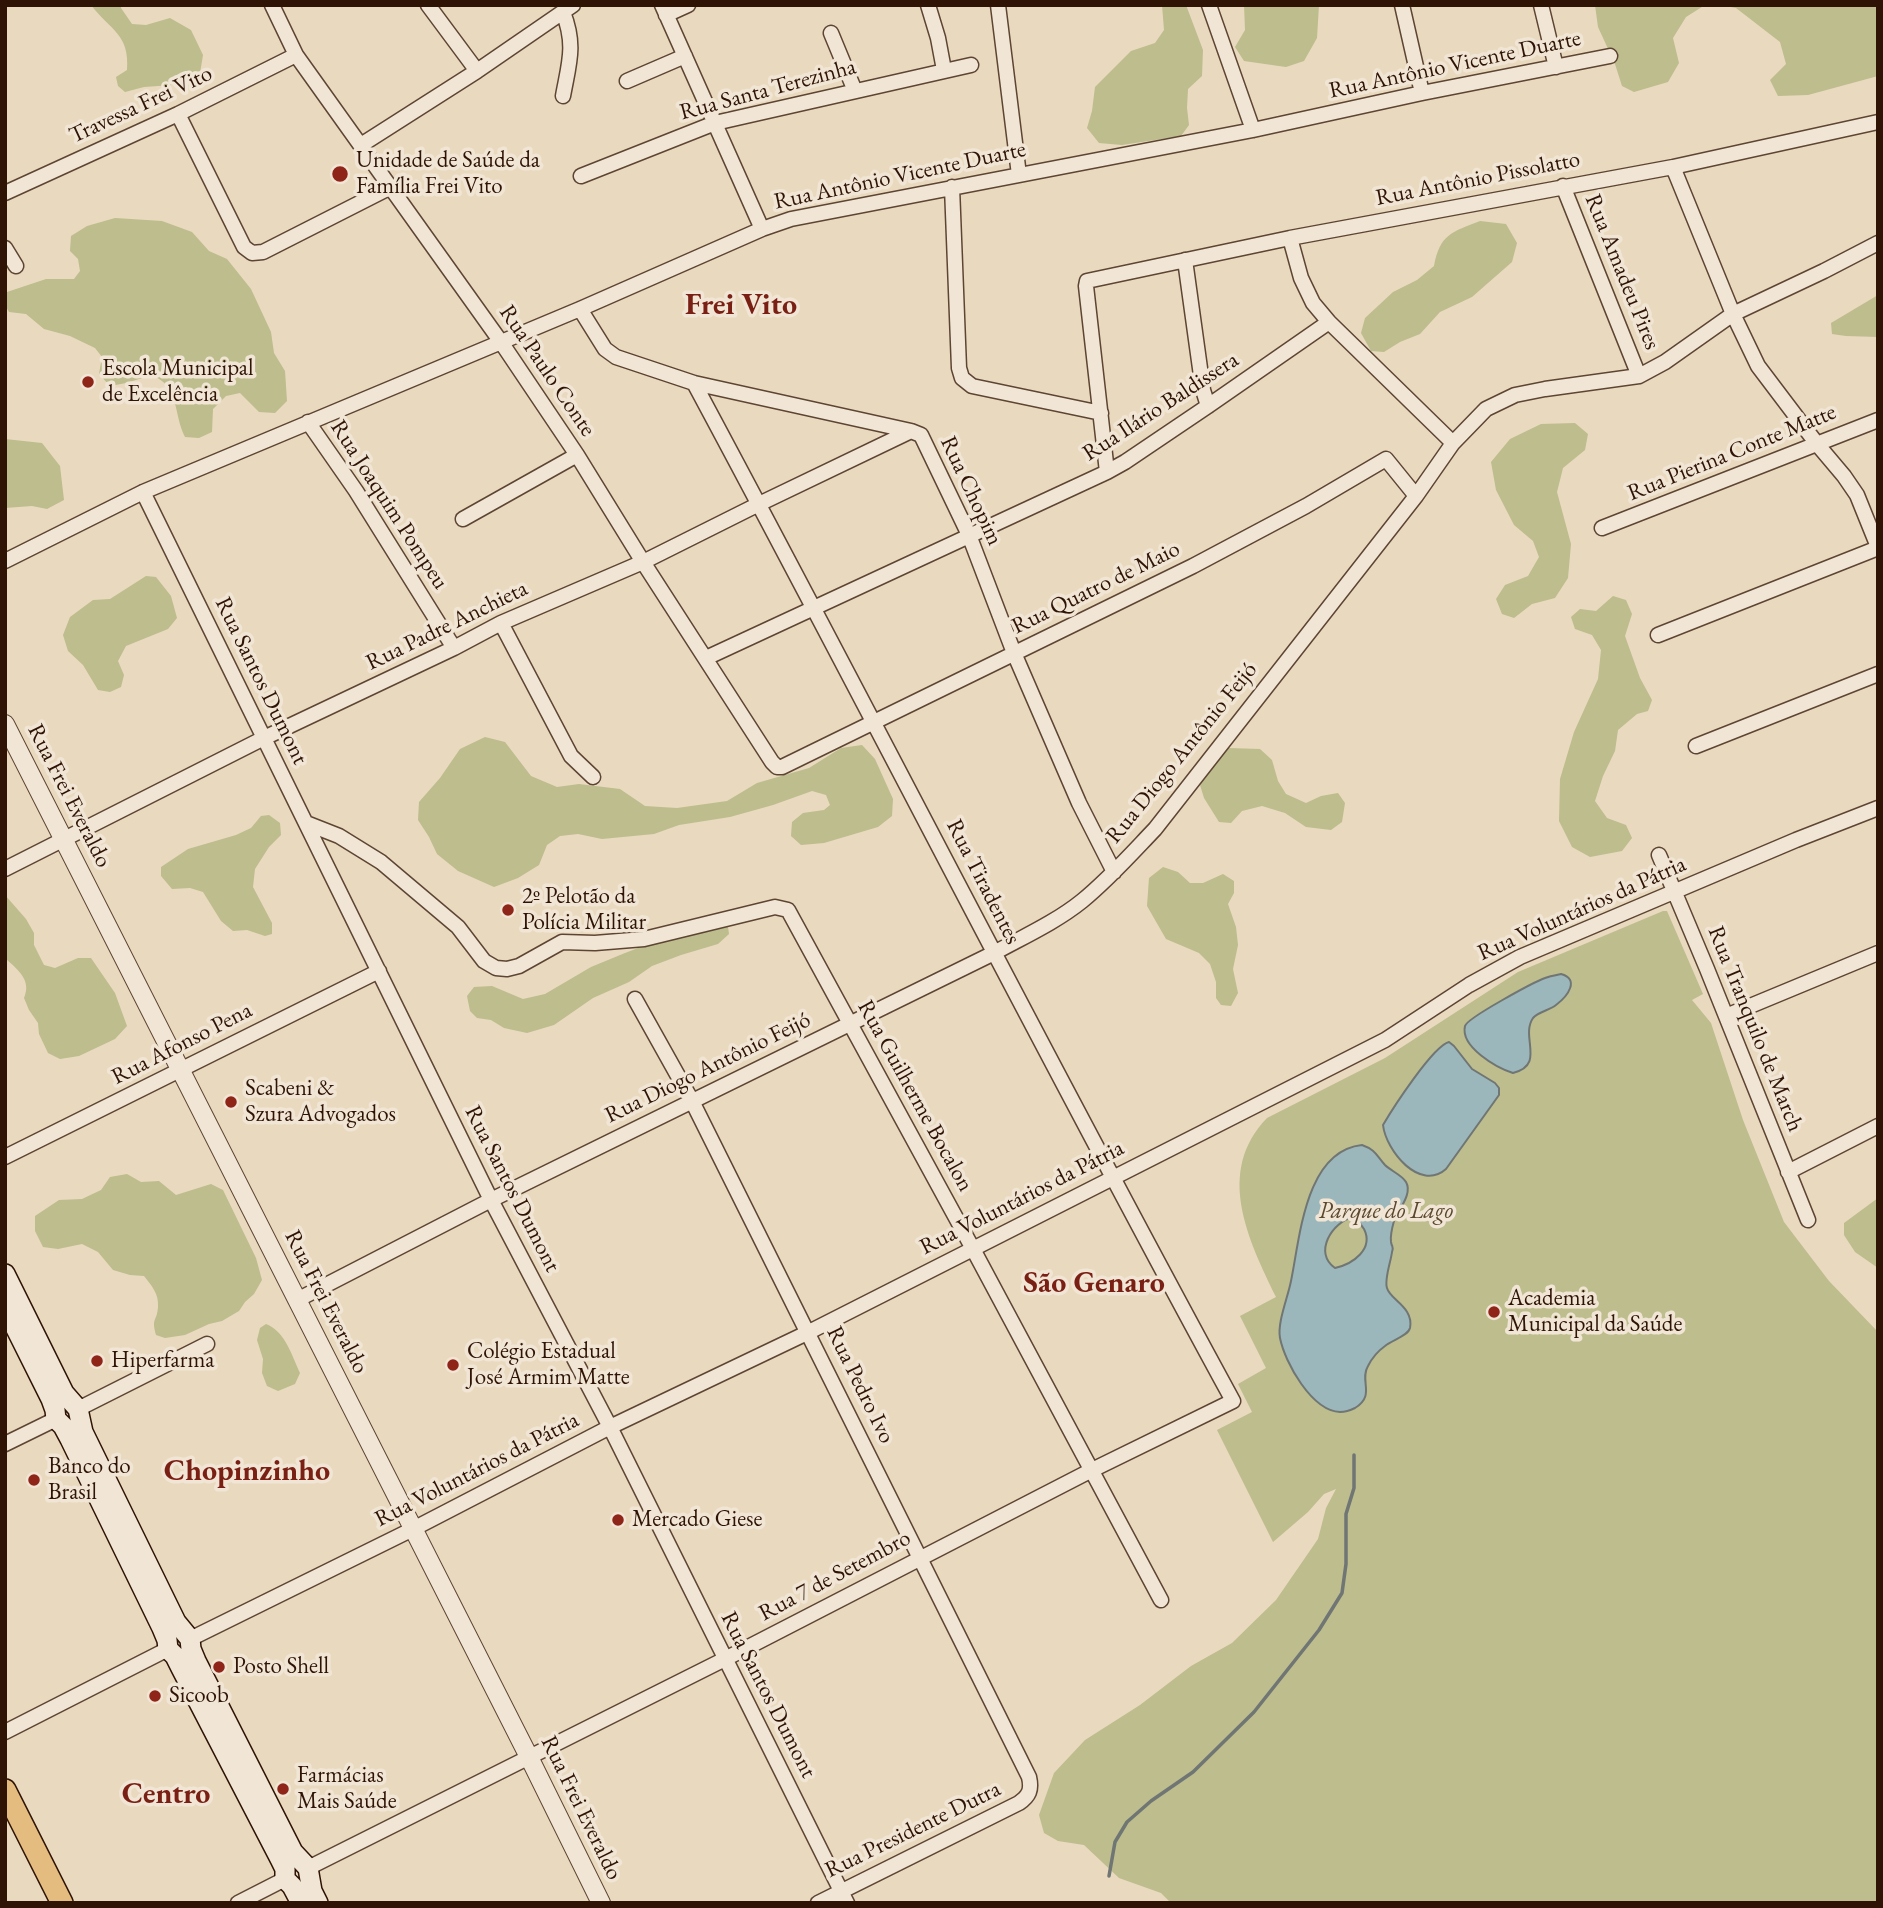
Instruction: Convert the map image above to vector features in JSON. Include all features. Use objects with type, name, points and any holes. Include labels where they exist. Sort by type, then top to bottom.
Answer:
[{"type":"main road","points":[[5,1274],[64,1393],[67,1414]]},
{"type":"main road","points":[[5,1307],[67,1414],[297,1878],[318,1903]]},
{"type":"main road","points":[[5,1790],[62,1903]]},
{"type":"street","name":"Rua Paulo Conte","points":[[272,5],[296,55],[501,342],[578,455],[643,562],[777,767]]},
{"type":"street","points":[[428,5],[477,71]]},
{"type":"street","points":[[688,5],[664,10],[762,229]]},
{"type":"street","points":[[929,5],[944,70]]},
{"type":"street","points":[[998,5],[1019,174]]},
{"type":"street","points":[[1209,5],[1253,130]]},
{"type":"street","points":[[1402,5],[1422,93]]},
{"type":"street","points":[[1541,5],[1556,67]]},
{"type":"street","points":[[361,145],[568,9]]},
{"type":"street","points":[[563,96],[572,48],[568,9]]},
{"type":"street","points":[[831,33],[855,91]]},
{"type":"street","name":"Travessa Frei Vito","points":[[5,193],[178,114],[296,55]]},
{"type":"street","points":[[627,81],[685,56]]},
{"type":"street","name":"Rua Antônio Vicente Duarte","points":[[5,561],[143,492],[791,219],[1253,130],[1610,56]]},
{"type":"street","name":"Rua Santa Terezinha","points":[[581,176],[715,123],[971,65]]},
{"type":"street","points":[[178,114],[244,247],[252,253],[263,252],[391,187]]},
{"type":"street","name":"Rua Antônio Pissolatto","points":[[1101,413],[1087,281],[1290,238],[1674,167],[1878,122]]},
{"type":"street","points":[[1658,635],[1878,548],[1857,495],[1758,366],[1733,314],[1674,167]]},
{"type":"street","name":"Rua Amadeu Pires","points":[[1563,186],[1639,376]]},
{"type":"street","points":[[952,187],[959,368],[962,378],[972,386],[1101,413],[1107,472]]},
{"type":"street","points":[[1290,238],[1301,278],[1313,303],[1329,322],[1453,443]]},
{"type":"street","name":"Rua Diogo Antônio Feijó","points":[[297,1300],[491,1200],[994,953],[1081,902],[1155,829],[1416,496],[1453,443],[1486,409],[1515,395],[1639,376],[1665,362],[1733,314],[1878,243]]},
{"type":"street","points":[[5,248],[16,266]]},
{"type":"street","points":[[1185,260],[1203,390],[1208,406]]},
{"type":"street","name":"Rua Chopim","points":[[580,309],[604,349],[616,357],[694,383],[921,435],[969,535],[1014,653],[1079,803],[1114,872]]},
{"type":"street","name":"Rua Ilário Baldissera","points":[[706,658],[1107,472],[1329,322]]},
{"type":"street","name":"Rua Tiradentes","points":[[694,383],[1112,1178],[1233,1401]]},
{"type":"street","name":"Rua Pierina Conte Matte","points":[[1602,528],[1878,419]]},
{"type":"street","name":"Rua Joaquim Pompeu","points":[[308,422],[356,491],[454,648]]},
{"type":"street","name":"Rua Padre Anchieta","points":[[5,869],[264,738],[501,623],[643,562],[911,431]]},
{"type":"street","points":[[463,519],[578,455]]},
{"type":"street","name":"Rua Quatro de Maio","points":[[777,767],[875,723],[1193,566],[1306,506],[1386,459],[1416,496]]},
{"type":"street","name":"Rua Santos Dumont","points":[[143,492],[491,1200],[610,1427],[844,1897]]},
{"type":"street","points":[[501,623],[571,756],[593,777]]},
{"type":"street","points":[[1696,746],[1878,674]]},
{"type":"street","name":"Rua Frei Everaldo","points":[[5,723],[601,1903]]},
{"type":"street","name":"Rua Voluntários da Pátria","points":[[5,1732],[413,1529],[610,1427],[808,1332],[1385,1040],[1469,985],[1520,957],[1878,808]]},
{"type":"street","name":"Rua Guilherme Bocalon","points":[[306,823],[339,836],[381,862],[458,927],[484,961],[496,968],[519,966],[562,942],[595,943],[644,939],[775,907],[788,910],[1161,1600]]},
{"type":"street","name":"Rua Tranquilo de March","points":[[1658,855],[1808,1220]]},
{"type":"street","points":[[1726,1016],[1878,953]]},
{"type":"street","name":"Rua Afonso Pena","points":[[5,1157],[379,971]]},
{"type":"street","name":"Rua Pedro Ivo","points":[[635,999],[692,1101],[1029,1777],[1031,1786],[1028,1797]]},
{"type":"street","points":[[1788,1172],[1878,1126]]},
{"type":"street","points":[[5,1444],[207,1344]]},
{"type":"street","name":"Rua 7 de Setembro","points":[[238,1903],[297,1878],[920,1557],[1233,1401]]},
{"type":"street","name":"Rua Presidente Dutra","points":[[818,1903],[844,1897],[1028,1797]]},
{"type":"green space","points":[[91,5],[121,5],[132,24],[146,25],[170,18],[191,30],[203,55],[200,73],[172,85],[144,87],[125,92],[118,86],[116,77],[127,70],[122,40]]},
{"type":"green space","points":[[1162,5],[1186,5],[1203,50],[1202,76],[1188,89],[1189,125],[1181,136],[1122,145],[1099,143],[1087,128],[1095,87],[1131,51],[1155,43],[1164,30]]},
{"type":"green space","points":[[1244,5],[1319,5],[1317,38],[1304,61],[1286,67],[1244,61],[1235,47],[1245,30]]},
{"type":"green space","points":[[1595,5],[1705,5],[1686,17],[1673,38],[1679,63],[1668,82],[1634,92],[1622,86],[1598,27]]},
{"type":"green space","points":[[1720,5],[1878,5],[1878,76],[1808,95],[1778,96],[1770,80],[1786,64],[1780,42],[1736,8]]},
{"type":"green space","points":[[115,218],[162,221],[192,232],[209,251],[227,259],[251,289],[271,332],[274,353],[285,371],[287,401],[275,413],[259,412],[240,393],[226,396],[213,409],[212,432],[199,438],[185,437],[172,394],[161,380],[152,375],[110,386],[99,374],[102,357],[95,348],[70,336],[44,329],[26,314],[9,312],[5,305],[7,292],[46,279],[74,279],[80,271],[78,259],[70,251],[71,236],[87,226]]},
{"type":"green space","points":[[1480,221],[1506,224],[1517,243],[1512,262],[1472,297],[1440,312],[1420,334],[1384,352],[1371,351],[1361,333],[1365,318],[1393,292],[1417,280],[1434,266],[1440,247],[1449,236]]},
{"type":"green space","points":[[1878,295],[1878,337],[1832,334],[1831,323]]},
{"type":"green space","points":[[1575,423],[1588,434],[1585,450],[1563,468],[1557,492],[1571,544],[1568,578],[1555,598],[1532,604],[1514,618],[1502,614],[1496,599],[1505,585],[1528,576],[1539,557],[1533,541],[1514,525],[1496,490],[1491,462],[1510,439],[1541,424]]},
{"type":"green space","points":[[5,439],[42,443],[60,466],[64,500],[47,509],[32,506],[5,508]]},
{"type":"green space","points":[[146,576],[156,577],[171,596],[177,618],[168,629],[126,646],[118,661],[124,675],[121,687],[110,692],[98,690],[83,665],[68,651],[63,635],[70,617],[93,600],[110,599]]},
{"type":"green space","points":[[1613,596],[1626,600],[1632,614],[1625,636],[1640,678],[1652,700],[1648,711],[1637,714],[1618,730],[1615,751],[1595,801],[1607,818],[1626,825],[1632,838],[1622,851],[1590,857],[1572,847],[1559,821],[1560,779],[1574,732],[1598,679],[1601,650],[1592,635],[1575,629],[1571,617],[1580,609],[1596,611]]},
{"type":"green space","points":[[485,737],[505,742],[531,776],[557,787],[579,784],[620,789],[645,806],[677,808],[727,801],[757,783],[809,768],[841,748],[862,745],[875,759],[893,799],[892,816],[878,827],[824,843],[801,845],[791,836],[792,822],[803,813],[824,810],[830,805],[826,795],[812,791],[730,817],[679,825],[654,834],[602,839],[578,834],[560,836],[547,845],[539,865],[518,878],[494,887],[458,871],[437,854],[418,820],[419,802],[460,749]]},
{"type":"green space","points":[[1228,748],[1260,749],[1272,760],[1278,781],[1286,794],[1306,803],[1321,796],[1338,793],[1345,803],[1342,822],[1331,830],[1306,827],[1285,813],[1262,806],[1242,811],[1231,823],[1219,822],[1204,798],[1200,785],[1215,759]]},
{"type":"green space","points":[[269,815],[280,823],[281,835],[269,847],[255,869],[253,887],[272,923],[272,934],[265,936],[247,930],[233,931],[221,921],[203,892],[190,888],[172,889],[161,876],[161,867],[188,849],[236,835],[251,828],[261,816]]},
{"type":"green space","points":[[1163,867],[1178,872],[1190,883],[1203,883],[1223,874],[1234,881],[1234,893],[1228,904],[1236,927],[1238,945],[1233,969],[1238,993],[1231,1006],[1221,1005],[1216,998],[1216,982],[1210,964],[1199,953],[1166,939],[1147,906],[1149,878]]},
{"type":"green space","points":[[5,895],[26,919],[34,933],[34,945],[44,965],[55,968],[78,958],[91,958],[115,993],[127,1026],[115,1039],[79,1056],[60,1059],[48,1053],[39,1034],[38,1023],[24,998],[25,981],[5,958]]},
{"type":"green space","name":"Parque do Lago","points":[[1667,911],[1703,994],[1692,1000],[1711,1023],[1743,1120],[1784,1222],[1829,1281],[1878,1332],[1878,1903],[1171,1903],[1161,1893],[1119,1878],[1084,1845],[1058,1841],[1044,1833],[1039,1815],[1054,1773],[1085,1740],[1140,1705],[1191,1666],[1232,1643],[1276,1600],[1318,1539],[1326,1508],[1336,1489],[1324,1494],[1308,1512],[1273,1542],[1217,1430],[1252,1412],[1238,1384],[1266,1368],[1240,1316],[1276,1297],[1255,1252],[1242,1206],[1240,1183],[1243,1161],[1251,1139],[1267,1118],[1385,1058],[1518,972]]},
{"type":"green space","points":[[717,925],[728,927],[729,934],[718,944],[652,966],[629,982],[593,998],[554,1025],[527,1033],[504,1028],[491,1020],[477,1018],[470,1011],[467,996],[474,987],[492,986],[523,999],[545,994],[591,967],[625,953],[670,936]]},
{"type":"green space","points":[[127,1174],[141,1182],[159,1181],[176,1195],[211,1184],[223,1190],[256,1258],[262,1280],[239,1311],[222,1321],[185,1335],[165,1338],[156,1335],[154,1325],[158,1302],[144,1276],[113,1270],[98,1252],[82,1244],[58,1249],[43,1247],[35,1231],[35,1216],[59,1200],[82,1199],[101,1190],[110,1177]]},
{"type":"green space","points":[[1878,1198],[1878,1268],[1855,1252],[1844,1235],[1844,1223]]},
{"type":"green space","points":[[266,1324],[273,1327],[283,1338],[300,1373],[295,1384],[278,1391],[267,1386],[262,1373],[263,1359],[257,1340],[260,1328]]},
{"type":"water","points":[[1561,974],[1570,980],[1570,988],[1556,1005],[1533,1018],[1529,1033],[1530,1057],[1523,1069],[1513,1073],[1506,1070],[1481,1056],[1468,1042],[1465,1026],[1488,1008],[1547,977]]},
{"type":"water","points":[[1449,1042],[1472,1069],[1495,1083],[1499,1088],[1499,1095],[1446,1169],[1436,1175],[1426,1175],[1415,1172],[1397,1156],[1390,1146],[1383,1125],[1433,1054]]},
{"type":"water","points":[[1362,1145],[1367,1147],[1402,1177],[1408,1187],[1391,1232],[1393,1249],[1386,1285],[1409,1315],[1410,1328],[1375,1355],[1366,1372],[1366,1393],[1361,1403],[1353,1409],[1340,1412],[1320,1404],[1301,1384],[1288,1360],[1279,1332],[1308,1199],[1328,1163],[1343,1151]],"holes":[[[1353,1217],[1364,1229],[1364,1249],[1349,1263],[1335,1268],[1329,1262],[1325,1247],[1332,1231]]]},
{"type":"waterway","points":[[1109,1876],[1115,1842],[1127,1822],[1151,1801],[1193,1772],[1254,1712],[1319,1630],[1342,1593],[1346,1564],[1346,1514],[1354,1488],[1354,1455]]},
{"type":"place","name":"Unidade de Saúde da Família Frei Vito","points":[[340,174]]},
{"type":"place","name":"Escola Municipal de Excelência","points":[[88,382]]},
{"type":"place","name":"2º Pelotão da Polícia Militar","points":[[508,910]]},
{"type":"place","name":"Scabeni & Szura Advogados","points":[[231,1102]]},
{"type":"place","name":"Academia Municipal da Saúde","points":[[1494,1312]]},
{"type":"place","name":"Hiperfarma","points":[[97,1361]]},
{"type":"place","name":"Colégio Estadual José Armim Matte","points":[[453,1365]]},
{"type":"place","name":"Banco do Brasil","points":[[34,1480]]},
{"type":"place","name":"Mercado Giese","points":[[618,1520]]},
{"type":"place","name":"Posto Shell","points":[[219,1667]]},
{"type":"place","name":"Sicoob","points":[[155,1696]]},
{"type":"place","name":"Farmácias Mais Saúde","points":[[283,1789]]},
{"type":"district","name":"Frei Vito","points":[[741,306]]},
{"type":"district","name":"São Genaro","points":[[1094,1284]]},
{"type":"district","name":"Chopinzinho","points":[[247,1472]]},
{"type":"district","name":"Centro","points":[[166,1795]]}]
